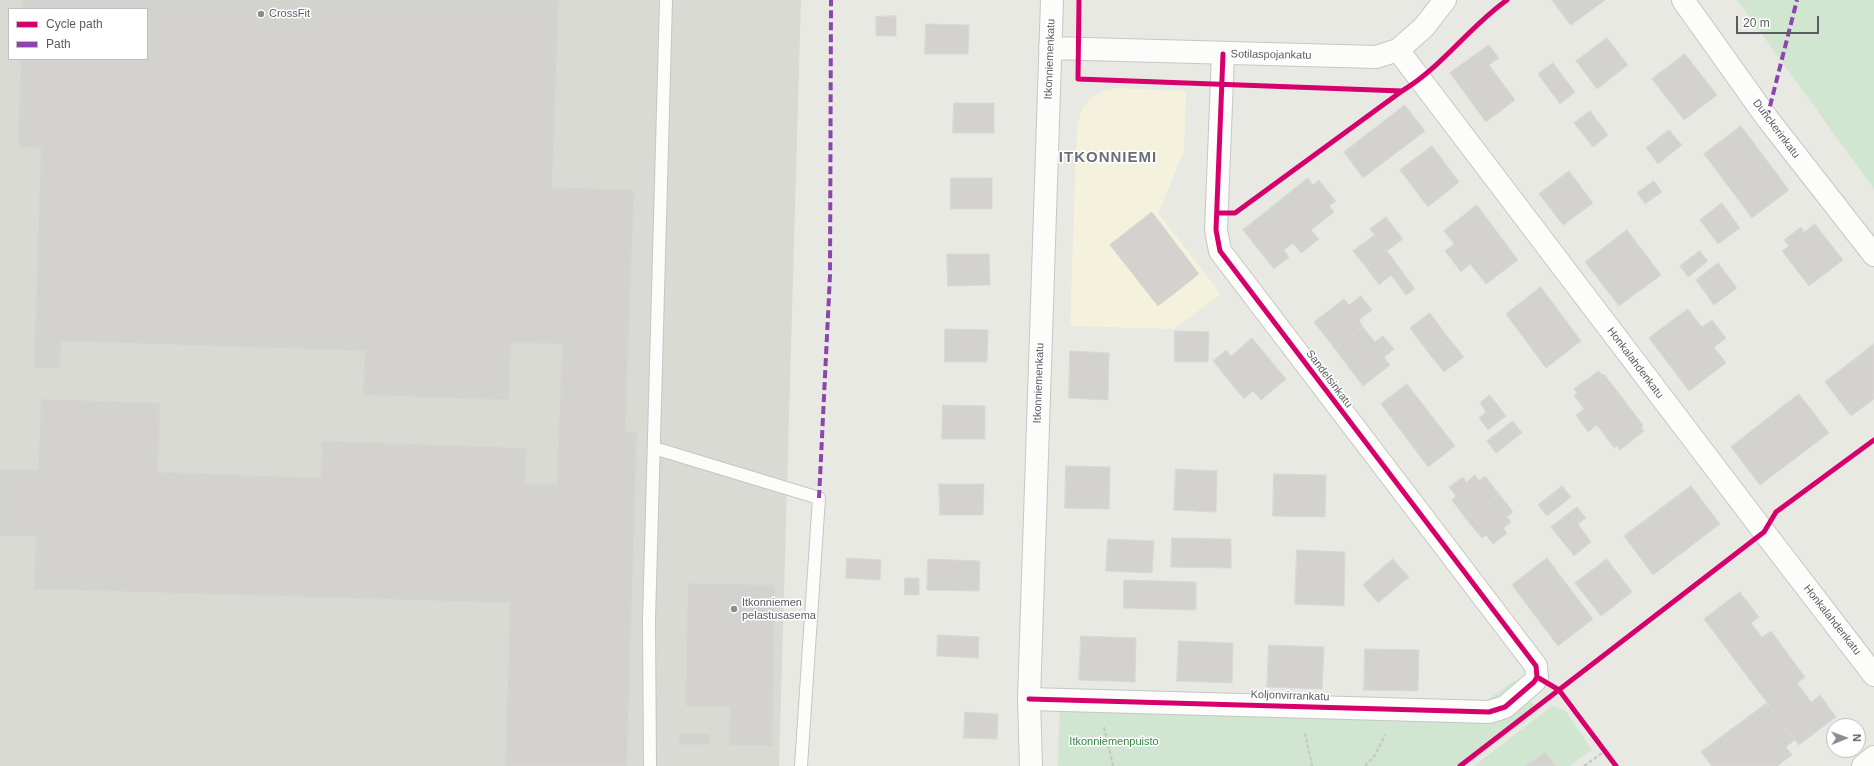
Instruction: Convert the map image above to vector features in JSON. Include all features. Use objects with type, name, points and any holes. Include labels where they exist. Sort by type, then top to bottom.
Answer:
[{"type":"street","name":"Itkonniemenkatu","points":[[1031,766],[1029,699],[1052,0]]},
{"type":"street","name":"Sotilaspojankatu","points":[[1050,48],[1222,54],[1376,57],[1398,50],[1424,27],[1445,0]]},
{"type":"street","name":"Dunckerinkatu","points":[[1683,0],[1767,118],[1874,255]]},
{"type":"street","name":"Honkalahdenkatu","points":[[1398,50],[1759,526],[1874,674]]},
{"type":"street","name":"Sandelsinkatu","points":[[1222,54],[1216,230],[1220,250],[1536,666],[1537,677]]},
{"type":"street","name":"Koljonvirrankatu","points":[[1029,699],[1489,712],[1505,707],[1534,682],[1537,677]]},
{"type":"street","points":[[1862,766],[1874,757]]},
{"type":"lane","points":[[650,766],[649,620],[666,0]]},
{"type":"lane","points":[[654,448],[819,498],[801,766]]},
{"type":"path","points":[[1098,701],[1113,766]]},
{"type":"path","points":[[1300,707],[1312,766]]},
{"type":"path","points":[[1365,766],[1374,756],[1384,739],[1388,709]]},
{"type":"path","points":[[1600,745],[1609,756]]},
{"type":"path","points":[[1584,766],[1605,751]]},
{"type":"shaded area","points":[[0,0],[801,0],[779,766],[0,766]]},
{"type":"shaded area","points":[[1115,88],[1186,91],[1184,151],[1158,213],[1221,294],[1174,329],[1070,326],[1077,126],[1083,107],[1092,97],[1101,92]]},
{"type":"green space","points":[[1737,0],[1874,0],[1874,189]]},
{"type":"green space","name":"Itkonniemenpuisto","points":[[1515,680],[1539,711],[1467,766],[1058,766],[1060,689],[1483,703]]},
{"type":"green space","points":[[1552,706],[1565,710],[1592,750],[1569,766],[1556,766],[1545,752],[1526,766],[1474,766]]},
{"type":"building","points":[[23,0],[559,0],[552,187],[634,190],[625,432],[637,432],[627,766],[505,766],[510,603],[34,589],[36,537],[0,536],[0,469],[38,470],[41,399],[160,403],[158,472],[321,478],[322,441],[527,448],[525,484],[557,484],[562,344],[511,343],[509,400],[363,395],[365,351],[61,341],[60,369],[34,368],[41,148],[18,147],[21,60],[148,60],[148,8],[23,8]]},
{"type":"building","points":[[1552,0],[1605,0],[1571,25]]},
{"type":"building","points":[[896,16],[896,36],[876,36],[876,17]]},
{"type":"building","points":[[926,24],[969,25],[968,54],[925,54]]},
{"type":"building","points":[[1607,38],[1628,65],[1597,89],[1576,61]]},
{"type":"building","points":[[1489,45],[1499,58],[1489,65],[1515,100],[1486,122],[1450,73]]},
{"type":"building","points":[[1685,54],[1717,95],[1684,120],[1652,79]]},
{"type":"building","points":[[1553,63],[1575,92],[1560,104],[1538,74]]},
{"type":"building","points":[[954,103],[994,103],[994,133],[953,133]]},
{"type":"building","points":[[1405,105],[1425,131],[1363,178],[1344,152]]},
{"type":"building","points":[[1590,111],[1608,135],[1593,147],[1574,123]]},
{"type":"building","points":[[1741,126],[1789,190],[1752,218],[1704,154]]},
{"type":"building","points":[[1669,130],[1682,145],[1658,164],[1646,148]]},
{"type":"building","points":[[1432,146],[1459,182],[1428,207],[1400,170]]},
{"type":"building","points":[[1569,171],[1593,203],[1563,225],[1539,194]]},
{"type":"building","points":[[951,178],[992,178],[992,209],[951,209]]},
{"type":"building","points":[[1308,178],[1313,185],[1319,180],[1336,201],[1329,206],[1334,212],[1311,230],[1319,239],[1301,253],[1293,243],[1284,250],[1289,257],[1274,269],[1243,230]]},
{"type":"building","points":[[1654,181],[1662,192],[1645,204],[1637,193]]},
{"type":"building","points":[[1722,203],[1740,228],[1718,244],[1700,220]]},
{"type":"building","points":[[1477,205],[1518,260],[1486,284],[1470,264],[1461,272],[1445,251],[1454,244],[1444,231]]},
{"type":"building","points":[[1152,212],[1199,274],[1158,306],[1110,245]]},
{"type":"building","points":[[1386,217],[1403,239],[1387,251],[1370,229]]},
{"type":"building","points":[[1815,224],[1843,260],[1809,286],[1782,251],[1789,246],[1784,240],[1801,227],[1804,232]]},
{"type":"building","points":[[1627,230],[1661,275],[1619,306],[1585,262]]},
{"type":"building","points":[[1375,235],[1387,251],[1366,267],[1353,251]]},
{"type":"building","points":[[1387,251],[1415,289],[1406,295],[1391,275],[1379,285],[1366,267]]},
{"type":"building","points":[[1700,251],[1708,261],[1688,277],[1680,266]]},
{"type":"building","points":[[947,254],[989,254],[990,285],[948,286]]},
{"type":"building","points":[[1718,263],[1737,288],[1714,305],[1696,280]]},
{"type":"building","points":[[1541,287],[1581,341],[1546,368],[1506,314]]},
{"type":"building","points":[[1361,296],[1372,310],[1359,320],[1363,327],[1335,349],[1314,322],[1344,299],[1349,305]]},
{"type":"building","points":[[1688,309],[1702,327],[1712,320],[1726,338],[1714,347],[1726,363],[1689,391],[1649,338]]},
{"type":"building","points":[[1430,313],[1447,336],[1427,351],[1410,328]]},
{"type":"building","points":[[1363,327],[1375,342],[1383,336],[1394,349],[1384,357],[1390,365],[1363,386],[1335,349]]},
{"type":"building","points":[[945,329],[988,330],[987,362],[945,362]]},
{"type":"building","points":[[1175,331],[1209,332],[1208,362],[1175,362]]},
{"type":"building","points":[[1447,336],[1464,357],[1444,372],[1427,351]]},
{"type":"building","points":[[1252,338],[1286,379],[1261,400],[1253,391],[1244,399],[1213,361],[1226,350],[1231,356]]},
{"type":"building","points":[[1874,344],[1874,399],[1851,416],[1825,382]]},
{"type":"building","points":[[1070,351],[1109,353],[1108,400],[1069,398]]},
{"type":"building","points":[[1599,371],[1602,375],[1604,374],[1643,425],[1641,427],[1644,431],[1620,450],[1617,446],[1614,448],[1597,425],[1588,432],[1576,415],[1584,409],[1574,395],[1577,393],[1574,389]]},
{"type":"building","points":[[1407,384],[1431,415],[1404,435],[1381,404]]},
{"type":"building","points":[[1799,394],[1829,433],[1760,485],[1731,447]]},
{"type":"building","points":[[1490,395],[1506,416],[1488,430],[1479,418],[1486,412],[1480,403]]},
{"type":"building","points":[[943,405],[985,406],[985,439],[942,439]]},
{"type":"building","points":[[1431,415],[1455,446],[1428,467],[1404,435]]},
{"type":"building","points":[[1513,421],[1522,433],[1496,453],[1487,441]]},
{"type":"building","points":[[1066,466],[1110,467],[1109,509],[1065,508]]},
{"type":"building","points":[[1176,469],[1217,471],[1216,512],[1174,510]]},
{"type":"building","points":[[1274,474],[1326,475],[1325,517],[1273,516]]},
{"type":"building","points":[[1475,475],[1479,481],[1485,476],[1499,494],[1466,519],[1452,500],[1456,496],[1449,487],[1463,477],[1466,482]]},
{"type":"building","points":[[939,484],[984,484],[983,515],[940,515]]},
{"type":"building","points":[[1562,486],[1571,497],[1547,516],[1538,505]]},
{"type":"building","points":[[1691,486],[1720,524],[1653,575],[1624,536]]},
{"type":"building","points":[[1499,494],[1513,512],[1507,517],[1511,522],[1503,528],[1507,533],[1493,544],[1486,535],[1482,538],[1466,519]]},
{"type":"building","points":[[1577,507],[1586,518],[1578,524],[1591,542],[1574,556],[1551,527]]},
{"type":"building","points":[[1172,538],[1231,539],[1231,568],[1171,567]]},
{"type":"building","points":[[1108,539],[1154,541],[1152,573],[1106,571]]},
{"type":"building","points":[[1297,550],[1345,552],[1344,606],[1295,604]]},
{"type":"building","points":[[847,558],[881,560],[880,580],[846,578]]},
{"type":"building","points":[[1547,558],[1593,619],[1558,646],[1512,585]]},
{"type":"building","points":[[928,559],[980,561],[979,591],[927,590]]},
{"type":"building","points":[[1393,559],[1409,577],[1378,603],[1363,585]]},
{"type":"building","points":[[1607,559],[1632,592],[1601,616],[1575,583]]},
{"type":"building","points":[[905,578],[919,578],[919,595],[905,595]]},
{"type":"building","points":[[1124,580],[1196,582],[1196,610],[1124,608]]},
{"type":"building","points":[[688,583],[775,585],[772,746],[729,745],[730,707],[686,706]]},
{"type":"building","points":[[1740,592],[1759,617],[1751,623],[1762,637],[1771,631],[1805,677],[1797,683],[1811,702],[1820,695],[1836,717],[1826,718],[1826,725],[1799,745],[1704,619]]},
{"type":"building","points":[[938,635],[979,637],[978,658],[937,656]]},
{"type":"building","points":[[1081,636],[1136,638],[1135,682],[1079,680]]},
{"type":"building","points":[[1179,641],[1233,643],[1232,683],[1177,681]]},
{"type":"building","points":[[1269,645],[1324,647],[1322,689],[1267,687]]},
{"type":"building","points":[[1365,649],[1419,650],[1418,691],[1364,690]]},
{"type":"building","points":[[1767,703],[1795,740],[1786,747],[1792,755],[1777,766],[1712,766],[1701,752]]},
{"type":"building","points":[[965,712],[998,714],[997,739],[964,738]]},
{"type":"building","points":[[680,733],[710,734],[710,745],[679,745]]},
{"type":"building","points":[[1545,752],[1556,766],[1526,766]]},
{"type":"marked path","points":[[819,498],[830,275],[831,0]]},
{"type":"marked path","points":[[1767,118],[1797,0]]},
{"type":"cycle path","points":[[1079,0],[1078,79],[1402,91]]},
{"type":"cycle path","points":[[1217,213],[1235,213],[1416,82],[1430,71],[1480,22],[1507,0]]},
{"type":"cycle path","points":[[1223,54],[1216,230],[1220,251],[1536,666],[1537,677]]},
{"type":"cycle path","points":[[1460,766],[1764,532],[1776,512],[1874,440]]},
{"type":"cycle path","points":[[1537,677],[1559,690],[1616,766]]},
{"type":"cycle path","points":[[1029,699],[1489,712],[1505,707],[1534,682],[1537,677]]},
{"type":"place","name":"CrossFit","points":[[261,14]]},
{"type":"place","name":"Itkonniemen pelastusasema","points":[[734,609]]},
{"type":"district","name":"ITKONNIEMI","points":[[1108,158]]}]
